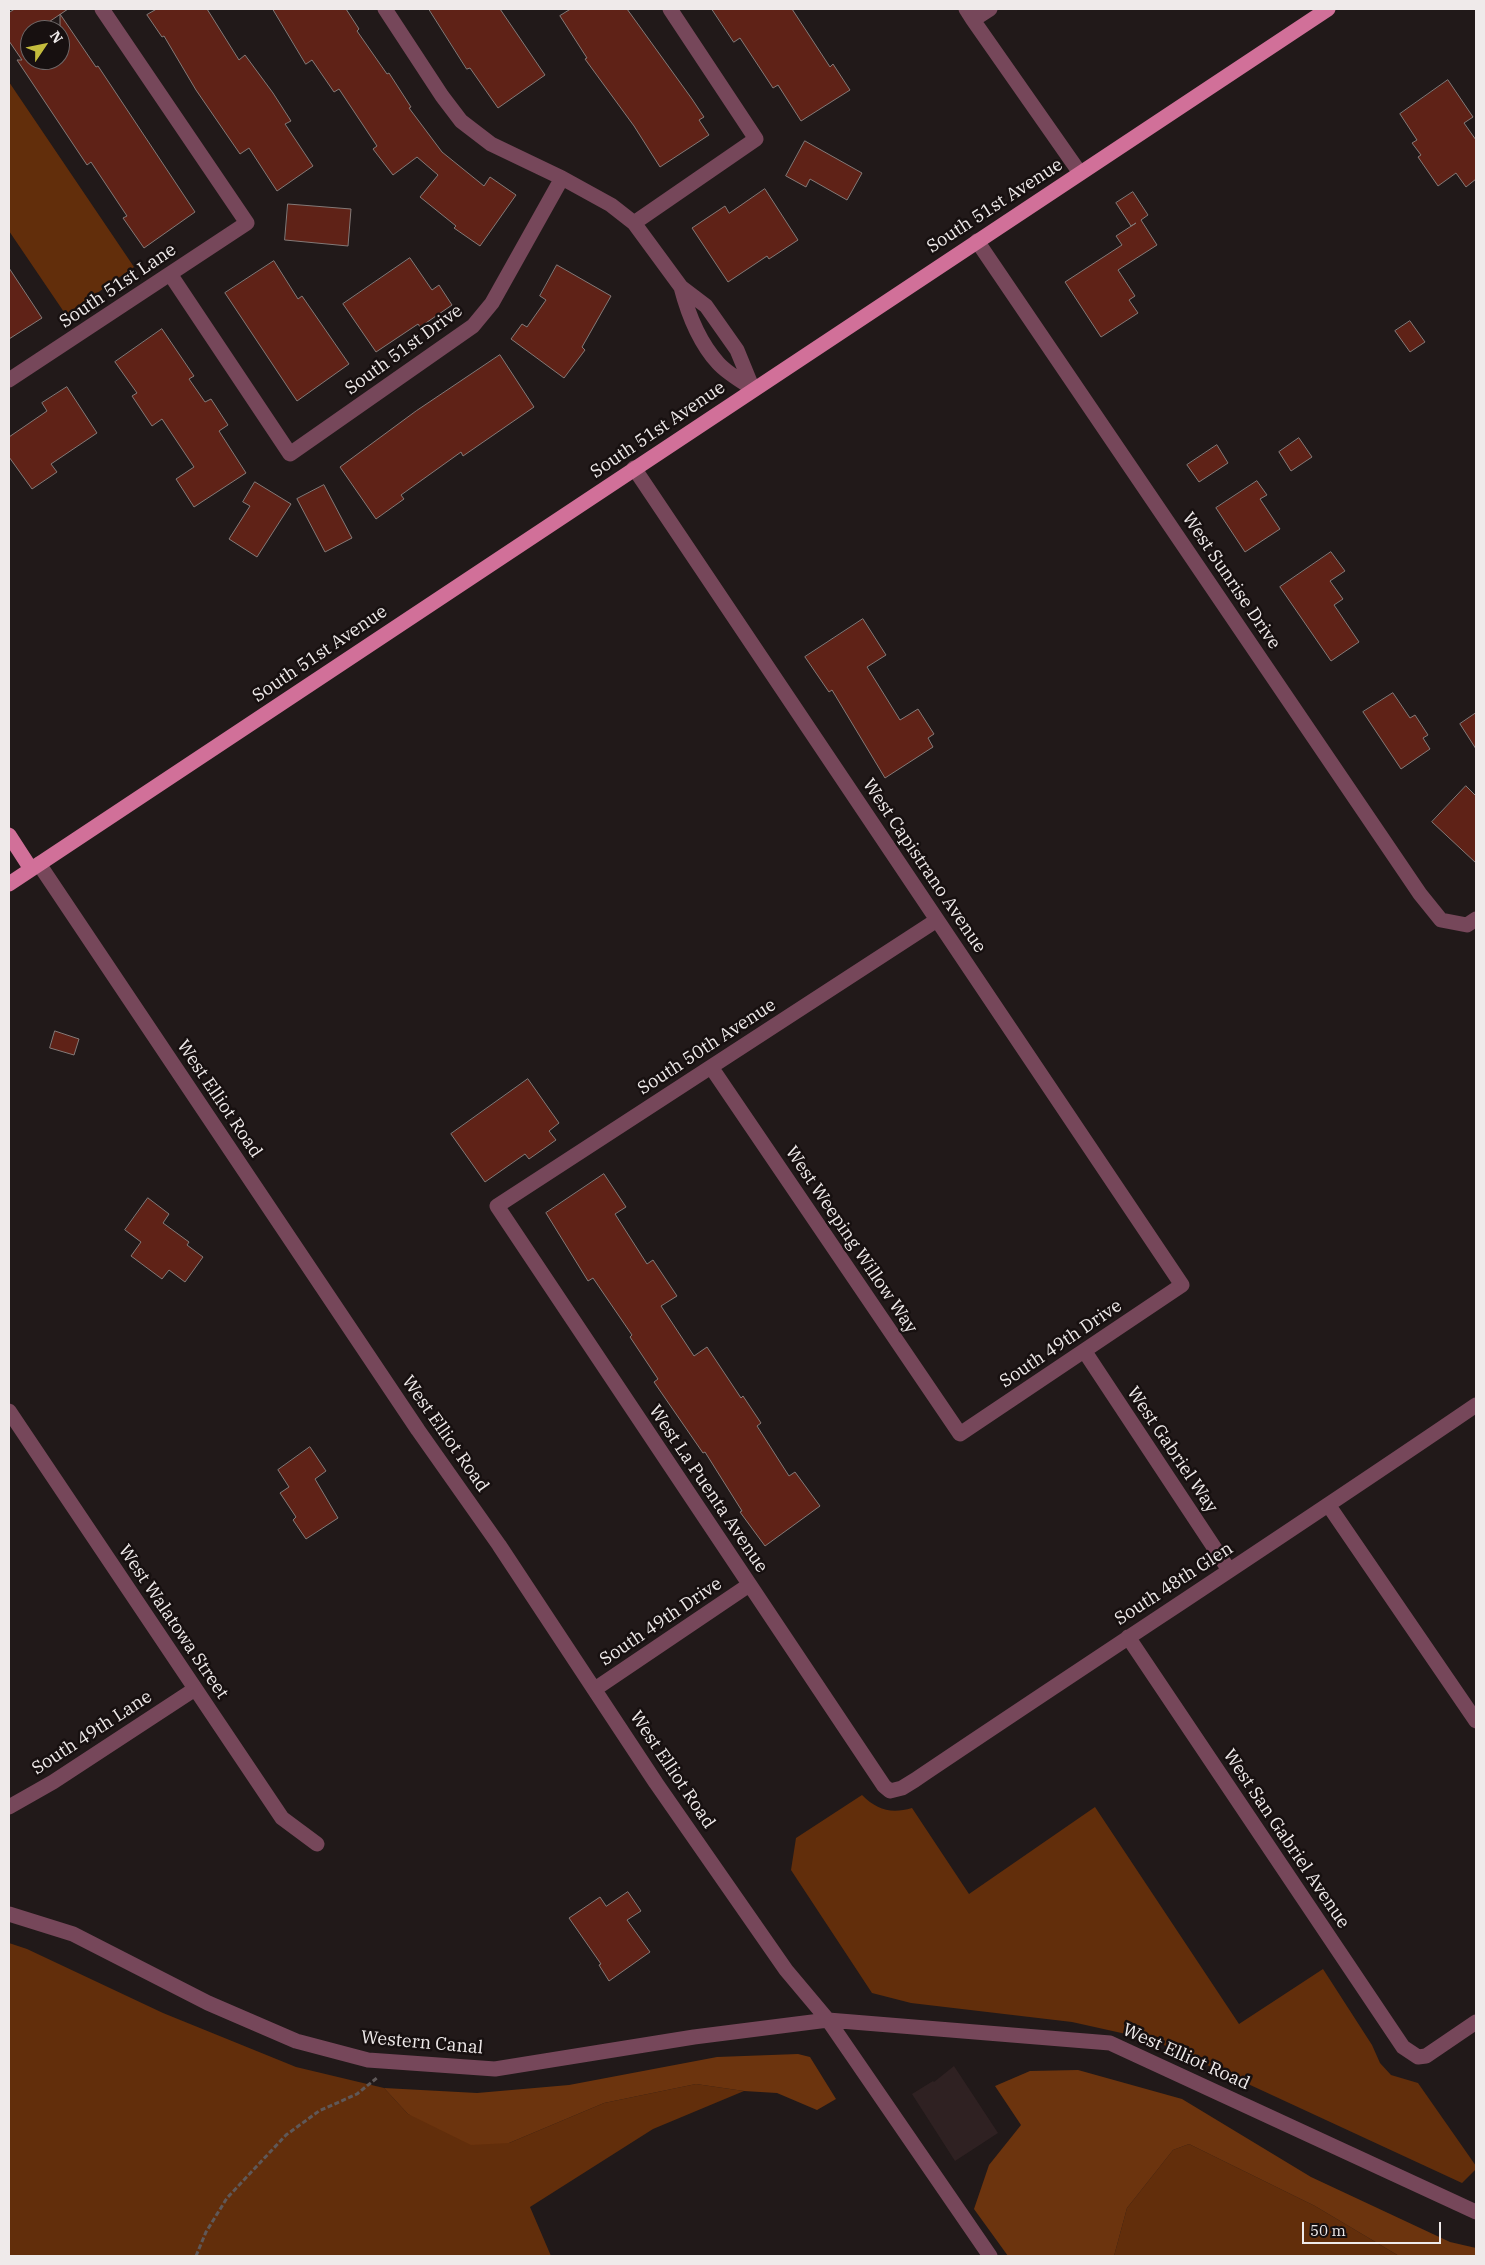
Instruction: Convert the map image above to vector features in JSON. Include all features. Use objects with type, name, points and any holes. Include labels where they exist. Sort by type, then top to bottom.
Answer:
[{"type":"main road","name":"South 51st Avenue","points":[[9,884],[1328,9]]},
{"type":"main road","name":"West Elliot Road","points":[[9,835],[35,866]]},
{"type":"street","name":"South 51st Lane","points":[[9,380],[247,223],[102,9]]},
{"type":"street","points":[[385,9],[442,96],[462,121],[491,144],[562,178],[611,205],[634,223],[681,287],[706,306],[737,350],[754,389]]},
{"type":"street","points":[[634,223],[756,139],[670,9]]},
{"type":"street","points":[[990,9],[969,14],[1080,173]]},
{"type":"street","name":"South 51st Drive","points":[[170,274],[290,454],[473,326],[492,303],[562,178]]},
{"type":"street","name":"West Sunrise Drive","points":[[977,241],[1420,894],[1441,920],[1472,922]]},
{"type":"street","points":[[681,287],[689,317],[713,356],[719,364],[754,389]]},
{"type":"street","name":"West Capistrano Avenue","points":[[634,468],[1182,1285]]},
{"type":"street","name":"West Elliot Road","points":[[35,866],[595,1689],[656,1783],[786,1970],[828,2020],[990,2256]]},
{"type":"street","name":"South 50th Avenue","points":[[497,1206],[937,920]]},
{"type":"street","name":"West Weeping Willow Way","points":[[711,1067],[960,1434]]},
{"type":"street","name":"West La Puenta Avenue","points":[[497,1206],[877,1777],[890,1791]]},
{"type":"street","name":"South 49th Drive","points":[[960,1434],[1085,1352],[1182,1285]]},
{"type":"street","name":"West Gabriel Way","points":[[1085,1352],[1229,1570]]},
{"type":"street","name":"South 48th Glen","points":[[890,1791],[902,1788],[915,1780],[1229,1570],[1329,1506],[1476,1405]]},
{"type":"street","name":"West Walatowa Street","points":[[9,1411],[282,1818],[317,1844]]},
{"type":"street","points":[[1329,1506],[1476,1721]]},
{"type":"street","name":"South 49th Drive","points":[[595,1689],[749,1585]]},
{"type":"street","name":"West San Gabriel Avenue","points":[[1128,1637],[1403,2047],[1418,2057],[1434,2050],[1476,2022]]},
{"type":"street","name":"South 49th Lane","points":[[9,1807],[53,1782],[195,1689]]},
{"type":"street","name":"Western Canal","points":[[9,1914],[73,1934],[208,2003],[296,2041],[368,2060],[494,2068],[694,2037],[828,2020]]},
{"type":"street","name":"West Elliot Road","points":[[828,2020],[1110,2043],[1476,2212]]},
{"type":"path","points":[[196,2256],[206,2232],[227,2198],[286,2135],[319,2111],[357,2094],[397,2062]]},
{"type":"shaded area","points":[[9,82],[134,267],[66,315],[9,231]]},
{"type":"shaded area","points":[[862,1795],[873,1804],[885,1809],[897,1811],[912,1808],[969,1894],[1095,1807],[1239,2024],[1323,1969],[1372,2045],[1380,2063],[1391,2075],[1418,2083],[1476,2166],[1476,2169],[1462,2183],[1153,2040],[1072,2022],[911,2003],[872,1993],[791,1870],[796,1838]]},
{"type":"shaded area","points":[[9,1943],[27,1949],[163,2013],[296,2067],[384,2088],[408,2114],[509,2143],[604,2103],[696,2084],[744,2091],[653,2129],[530,2207],[551,2256],[9,2256]]},
{"type":"shaded area","points":[[798,2054],[810,2057],[836,2099],[817,2110],[777,2093],[744,2091],[696,2084],[604,2103],[509,2143],[471,2145],[408,2114],[384,2088],[477,2093],[569,2085],[717,2057]]},
{"type":"shaded area","points":[[954,2066],[998,2133],[955,2161],[912,2094],[934,2082]]},
{"type":"shaded area","points":[[1078,2070],[1182,2099],[1311,2177],[1450,2242],[1476,2248],[1476,2256],[1399,2256],[1315,2206],[1189,2144],[1173,2150],[1127,2208],[1114,2256],[1008,2256],[974,2209],[989,2165],[1021,2125],[995,2086],[1030,2071]]},
{"type":"shaded area","points":[[1189,2144],[1315,2206],[1399,2256],[1114,2256],[1127,2208],[1173,2150]]},
{"type":"building","points":[[15,9],[68,9],[51,20],[20,20],[20,57],[9,41],[9,13]]},
{"type":"building","points":[[157,9],[207,9],[239,60],[245,55],[273,93],[291,121],[285,124],[313,166],[277,191],[249,148],[240,154],[196,90],[164,36],[162,37],[147,15]]},
{"type":"building","points":[[273,9],[346,9],[359,29],[357,31],[387,74],[389,73],[411,107],[409,108],[442,152],[484,186],[490,177],[516,195],[480,246],[454,228],[456,226],[420,197],[438,175],[417,157],[393,175],[373,149],[377,146],[339,89],[334,92],[312,60],[306,64]]},
{"type":"building","points":[[429,9],[500,9],[545,75],[498,108],[470,68],[467,69]]},
{"type":"building","points":[[571,9],[627,9],[704,117],[699,120],[709,135],[660,167],[634,126],[585,59],[587,58],[560,16]]},
{"type":"building","points":[[712,9],[792,9],[830,67],[833,64],[850,90],[801,121],[778,85],[773,88],[740,38],[734,42]]},
{"type":"building","points":[[70,29],[96,67],[98,66],[195,212],[144,248],[123,218],[127,216],[91,162],[87,165],[24,70],[70,70]]},
{"type":"building","points":[[1448,80],[1473,117],[1464,123],[1476,140],[1476,179],[1466,187],[1456,173],[1438,186],[1418,157],[1421,155],[1412,143],[1417,140],[1400,114]]},
{"type":"building","points":[[805,141],[862,173],[847,200],[810,179],[806,187],[786,176]]},
{"type":"building","points":[[765,189],[798,240],[769,259],[767,256],[728,282],[692,228],[725,206],[729,213]]},
{"type":"building","points":[[1133,192],[1148,215],[1141,220],[1157,245],[1118,270],[1135,296],[1129,300],[1138,313],[1101,337],[1065,282],[1122,245],[1116,236],[1136,223],[1131,226],[1116,203]]},
{"type":"building","points":[[288,204],[351,209],[348,246],[285,240]]},
{"type":"building","points":[[410,258],[432,290],[439,285],[452,305],[420,327],[418,324],[376,352],[343,304]]},
{"type":"building","points":[[274,261],[298,299],[302,296],[349,364],[297,401],[225,293]]},
{"type":"building","points":[[557,265],[611,296],[582,347],[585,350],[564,378],[511,339],[522,324],[527,327],[546,300],[540,296]]},
{"type":"building","points":[[9,268],[42,318],[9,339]]},
{"type":"building","points":[[1410,321],[1425,342],[1410,352],[1395,331]]},
{"type":"building","points":[[162,329],[194,376],[189,379],[205,402],[211,399],[228,425],[219,431],[246,473],[194,507],[176,479],[194,467],[162,419],[152,426],[132,396],[137,393],[115,362]]},
{"type":"building","points":[[500,355],[534,407],[463,456],[461,452],[401,495],[404,499],[376,519],[340,467],[416,411]]},
{"type":"building","points":[[67,387],[97,433],[51,464],[57,472],[32,489],[9,457],[9,437],[47,411],[42,403]]},
{"type":"building","points":[[1299,438],[1312,457],[1291,471],[1279,452]]},
{"type":"building","points":[[1217,445],[1228,463],[1199,482],[1187,465]]},
{"type":"building","points":[[1257,481],[1267,495],[1260,499],[1280,529],[1245,552],[1216,508]]},
{"type":"building","points":[[255,482],[291,504],[257,557],[229,539],[250,506],[243,502]]},
{"type":"building","points":[[324,485],[352,538],[325,552],[297,499]]},
{"type":"building","points":[[1331,552],[1345,571],[1330,581],[1343,599],[1334,605],[1359,642],[1331,661],[1280,587]]},
{"type":"building","points":[[863,619],[886,655],[867,667],[900,720],[918,709],[934,734],[928,738],[933,747],[885,778],[832,690],[829,692],[805,657]]},
{"type":"building","points":[[1393,693],[1410,718],[1415,715],[1428,735],[1423,738],[1430,749],[1401,769],[1363,712]]},
{"type":"building","points":[[1476,713],[1476,749],[1460,724]]},
{"type":"building","points":[[1466,786],[1476,796],[1476,863],[1432,822]]},
{"type":"building","points":[[55,1031],[79,1039],[74,1055],[50,1048]]},
{"type":"building","points":[[528,1079],[559,1123],[549,1131],[556,1140],[529,1159],[525,1154],[485,1182],[451,1134]]},
{"type":"building","points":[[604,1174],[626,1207],[615,1214],[647,1264],[653,1260],[677,1296],[661,1306],[694,1356],[707,1347],[741,1398],[743,1396],[761,1423],[757,1426],[789,1476],[795,1472],[820,1506],[765,1546],[740,1512],[742,1511],[705,1452],[703,1453],[654,1382],[658,1379],[630,1337],[632,1335],[593,1278],[588,1281],[546,1213]]},
{"type":"building","points":[[148,1198],[169,1214],[163,1223],[189,1242],[187,1245],[203,1257],[185,1282],[169,1270],[162,1279],[131,1256],[141,1242],[125,1230]]},
{"type":"building","points":[[310,1447],[326,1471],[315,1479],[338,1518],[306,1539],[293,1520],[296,1517],[280,1493],[289,1487],[278,1470]]},
{"type":"building","points":[[628,1892],[641,1911],[627,1920],[650,1952],[609,1981],[599,1965],[601,1964],[569,1918],[600,1897],[606,1906]]}]
